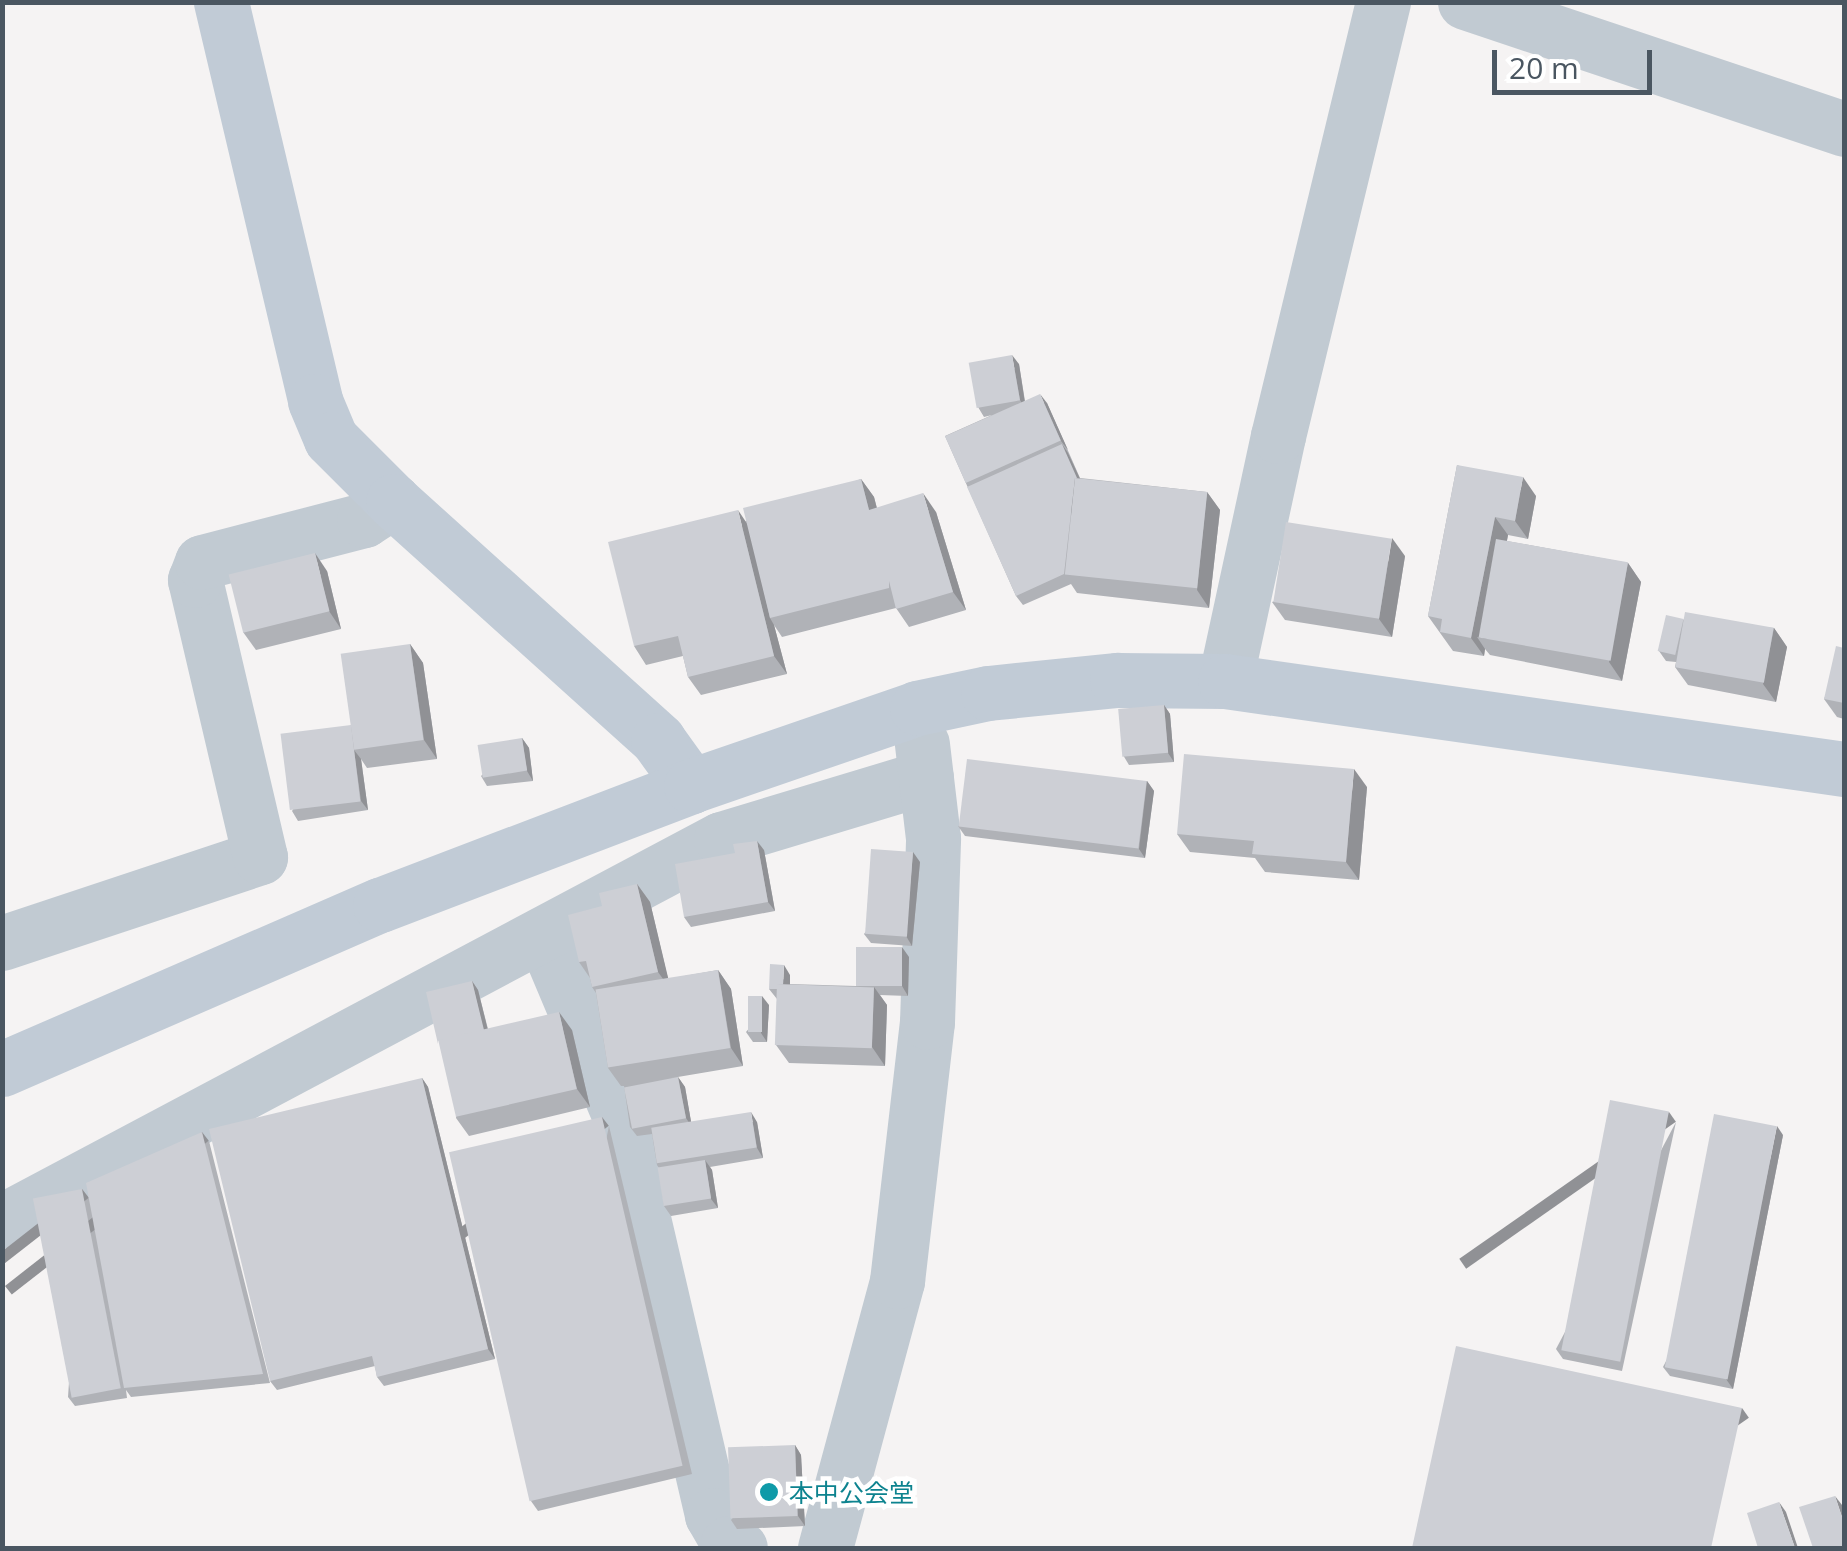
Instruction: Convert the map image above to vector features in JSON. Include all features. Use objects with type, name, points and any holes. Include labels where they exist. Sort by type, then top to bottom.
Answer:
[{"type":"main road","points":[[221,2],[315,401],[330,439],[393,501],[658,740],[691,786]]},
{"type":"main road","points":[[2,1069],[380,905],[691,786],[917,708],[988,693],[1098,681],[1225,681],[1844,769]]},
{"type":"street","points":[[1225,681],[1278,436],[1383,2]]},
{"type":"street","points":[[1465,2],[1844,129]]},
{"type":"street","points":[[2,944],[260,857],[195,580],[202,562],[364,520],[393,501]]},
{"type":"street","points":[[825,1548],[897,1280],[927,1022],[933,838],[917,708]]},
{"type":"street","points":[[2,1221],[721,839],[926,777]]},
{"type":"street","points":[[543,934],[619,1116],[712,1515],[728,1542],[740,1548]]},
{"type":"building","points":[[1012,355],[1020,400],[977,408],[969,363]]},
{"type":"building","points":[[1040,394],[1061,441],[966,483],[945,436]]},
{"type":"building","points":[[1062,444],[1077,478],[1064,574],[1016,596],[967,487]]},
{"type":"building","points":[[1457,465],[1523,477],[1515,521],[1495,517],[1471,638],[1440,632],[1442,619],[1428,616]]},
{"type":"building","points":[[1075,478],[1207,492],[1197,588],[1065,574]]},
{"type":"building","points":[[861,479],[869,510],[923,493],[953,592],[896,609],[889,581],[889,588],[770,618],[743,508]]},
{"type":"building","points":[[738,510],[774,656],[688,677],[678,636],[634,646],[608,542]]},
{"type":"building","points":[[1286,522],[1392,539],[1379,619],[1273,602]]},
{"type":"building","points":[[1496,539],[1628,562],[1611,661],[1479,637]]},
{"type":"building","points":[[315,553],[330,611],[243,633],[229,575]]},
{"type":"building","points":[[1685,612],[1774,628],[1764,683],[1675,667]]},
{"type":"building","points":[[1666,615],[1684,619],[1675,655],[1658,651]]},
{"type":"building","points":[[410,644],[423,740],[354,750],[341,654]]},
{"type":"building","points":[[1836,646],[1844,648],[1844,703],[1824,699]]},
{"type":"building","points":[[1164,705],[1168,753],[1122,757],[1118,709]]},
{"type":"building","points":[[351,725],[360,801],[290,810],[281,734]]},
{"type":"building","points":[[522,738],[527,771],[483,778],[478,745]]},
{"type":"building","points":[[1184,754],[1354,769],[1346,862],[1252,854],[1254,841],[1177,834]]},
{"type":"building","points":[[967,759],[1147,781],[1138,849],[959,826]]},
{"type":"building","points":[[757,841],[768,902],[684,917],[675,864],[735,853],[733,844]]},
{"type":"building","points":[[871,849],[913,852],[907,937],[865,934]]},
{"type":"building","points":[[637,884],[658,972],[592,987],[586,961],[579,962],[568,915],[602,906],[599,893]]},
{"type":"building","points":[[856,947],[902,947],[902,986],[856,986]]},
{"type":"building","points":[[770,964],[784,965],[783,984],[777,984],[777,989],[769,989]]},
{"type":"building","points":[[718,970],[730,1048],[608,1067],[596,989]]},
{"type":"building","points":[[472,981],[484,1030],[438,1044],[426,992]]},
{"type":"building","points":[[777,984],[874,987],[872,1048],[775,1045]]},
{"type":"building","points":[[748,996],[762,996],[762,1032],[748,1032]]},
{"type":"building","points":[[559,1012],[577,1089],[456,1117],[438,1040]]},
{"type":"building","points":[[678,1077],[686,1118],[632,1129],[624,1087]]},
{"type":"building","points":[[422,1078],[488,1349],[377,1377],[372,1356],[270,1381],[209,1129]]},
{"type":"building","points":[[1610,1100],[1669,1111],[1620,1362],[1561,1350]]},
{"type":"building","points":[[751,1112],[757,1148],[657,1163],[651,1128]]},
{"type":"building","points":[[1714,1114],[1777,1126],[1728,1379],[1665,1367]]},
{"type":"building","points":[[602,1117],[683,1466],[530,1501],[449,1152]]},
{"type":"building","points":[[202,1132],[263,1374],[124,1388],[86,1183]]},
{"type":"building","points":[[705,1160],[711,1199],[664,1206],[658,1168]]},
{"type":"building","points":[[82,1189],[121,1388],[72,1398],[33,1199]]},
{"type":"building","points":[[1456,1346],[1742,1408],[1711,1548],[1412,1548]]},
{"type":"building","name":"本中公会堂","points":[[795,1445],[797,1516],[731,1518],[728,1447]]},
{"type":"building","points":[[1835,1496],[1844,1523],[1844,1548],[1813,1548],[1799,1507]]},
{"type":"building","points":[[1779,1502],[1795,1548],[1758,1548],[1747,1513]]},
{"type":"place","name":"本中公会堂","points":[[769,1492]]}]
